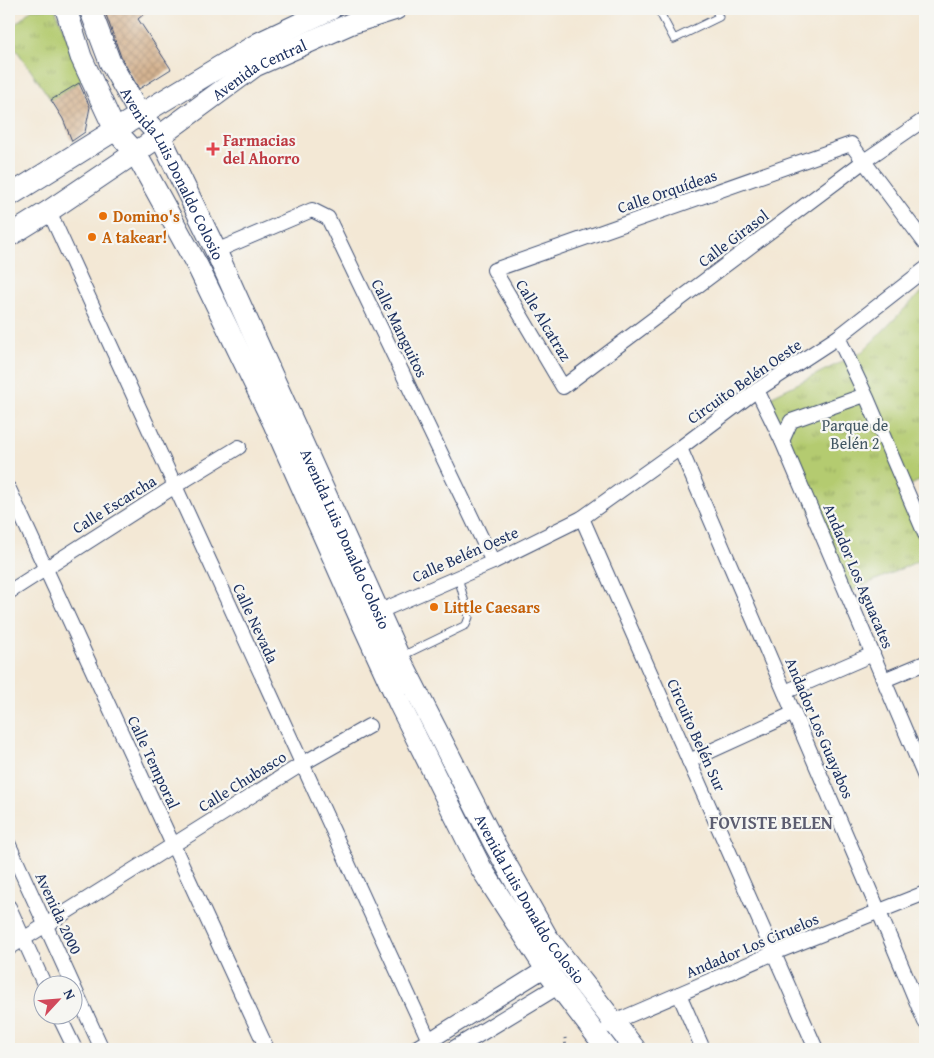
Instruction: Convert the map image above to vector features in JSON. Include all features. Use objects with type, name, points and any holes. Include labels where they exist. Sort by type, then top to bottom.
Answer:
[{"type":"main road","points":[[66,9],[81,57],[115,130],[135,152],[198,267],[370,615],[399,703],[481,868],[552,977],[601,1042]]},
{"type":"main road","name":"Avenida Luis Donaldo Colosio","points":[[90,9],[110,62],[140,115],[160,136],[216,251],[370,615],[399,657],[494,842],[547,937],[635,1049]]},
{"type":"main road","name":"Avenida Central","points":[[9,196],[259,43],[331,9]]},
{"type":"main road","name":"Avenida Central","points":[[9,236],[160,136],[255,66],[352,23],[396,9]]},
{"type":"street","name":"Calle Girasol","points":[[563,387],[864,162],[925,119]]},
{"type":"street","name":"Calle Orquídeas","points":[[494,270],[851,144],[864,162]]},
{"type":"street","points":[[864,162],[925,243]]},
{"type":"street","name":"Calle Manguitos","points":[[216,251],[312,210],[328,218],[493,562]]},
{"type":"street","name":"Calle Nevada","points":[[49,211],[302,764],[426,1046]]},
{"type":"street","name":"Calle Alcatraz","points":[[494,270],[563,387]]},
{"type":"street","name":"Circuito Belén Oeste","points":[[582,518],[757,390],[838,337],[924,274]]},
{"type":"street","points":[[838,337],[925,534]]},
{"type":"street","name":"Andador Los Aguacates","points":[[757,390],[782,441],[925,777]]},
{"type":"street","points":[[782,441],[791,422],[865,395]]},
{"type":"street","name":"Calle Escarcha","points":[[9,592],[239,447]]},
{"type":"street","name":"Andador Los Guayabos","points":[[680,448],[880,912],[925,1022]]},
{"type":"street","name":"Calle Temporal","points":[[9,489],[266,1049]]},
{"type":"street","name":"Calle Belén Oeste","points":[[370,615],[493,562],[582,518]]},
{"type":"street","name":"Circuito Belén Sur","points":[[582,518],[816,1049]]},
{"type":"street","points":[[785,692],[873,654]]},
{"type":"street","points":[[884,680],[925,663]]},
{"type":"street","points":[[689,761],[794,713]]},
{"type":"street","name":"Calle Chubasco","points":[[9,948],[302,764],[369,726]]},
{"type":"street","name":"Avenida 2000","points":[[9,846],[102,1049]]},
{"type":"street","name":"Andador Los Ciruelos","points":[[601,1042],[614,1022],[774,954],[925,893]]},
{"type":"street","points":[[9,907],[40,976]]},
{"type":"street","points":[[454,1049],[552,977],[563,957]]},
{"type":"street","points":[[426,1046],[552,977]]},
{"type":"street","points":[[679,994],[703,1049]]},
{"type":"street","points":[[64,1026],[75,1049]]},
{"type":"lane","points":[[658,9],[674,39],[719,17],[715,9]]},
{"type":"lane","points":[[399,657],[466,625],[469,617],[458,577]]},
{"type":"path","points":[[565,1038],[566,1049]]},
{"type":"green space","points":[[32,9],[55,9],[85,76],[81,81],[51,100],[9,39],[9,30]]},
{"type":"green space","name":"Parque de Belén 2","points":[[925,288],[925,478],[905,488],[925,535],[925,558],[847,593],[762,401],[862,352]]},
{"type":"building","points":[[104,9],[150,9],[138,19],[171,69],[139,89],[121,57]]},
{"type":"building","points":[[79,83],[90,107],[85,132],[72,141],[63,119],[51,100]]},
{"type":"place","name":"Farmacias del Ahorro","points":[[213,149]]},
{"type":"place","name":"Domino's","points":[[103,216]]},
{"type":"place","name":"A takear!","points":[[92,237]]},
{"type":"place","name":"Little Caesars","points":[[434,607]]},
{"type":"district","name":"FOVISTE BELEN","points":[[771,823]]}]
